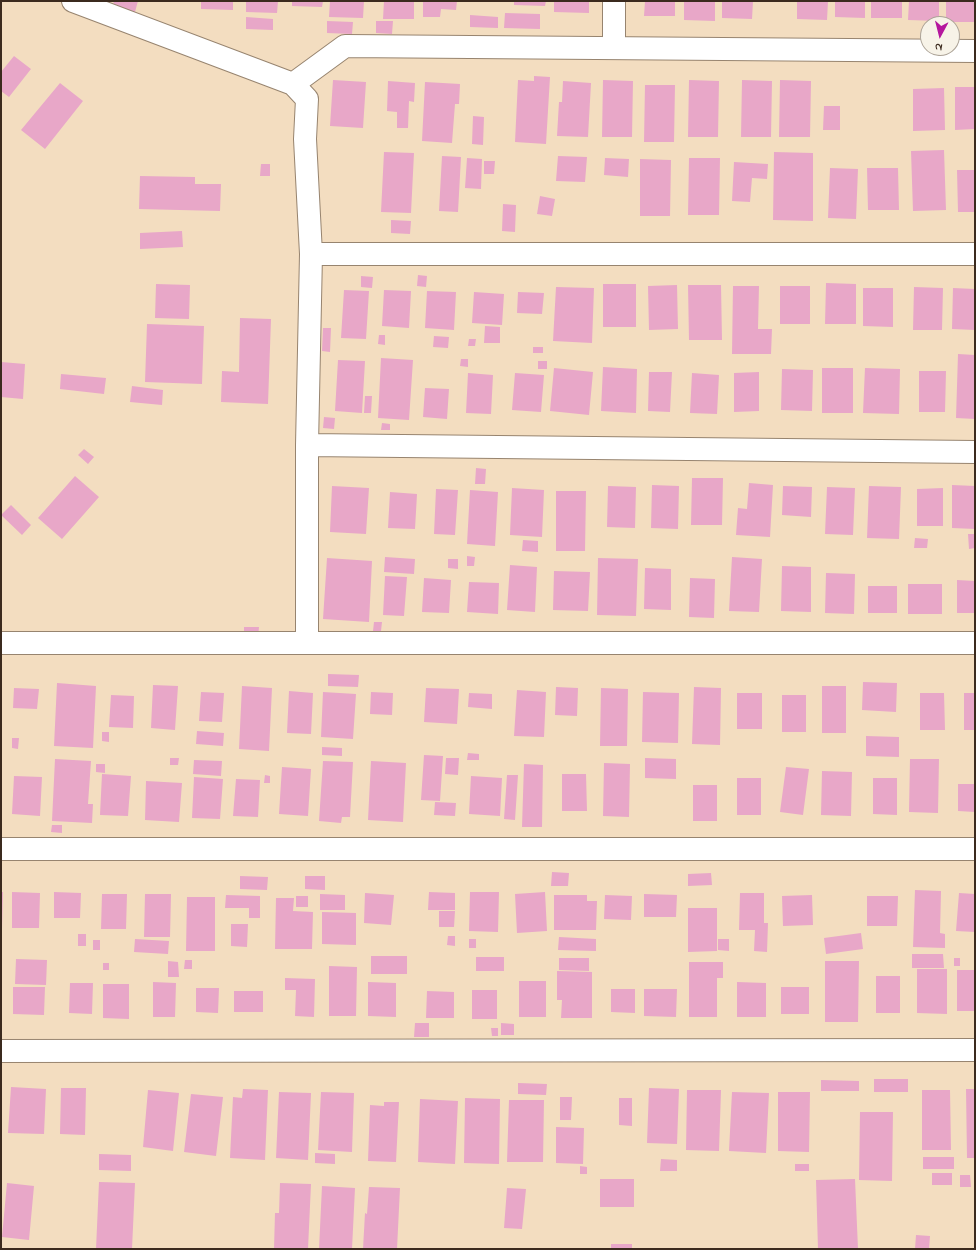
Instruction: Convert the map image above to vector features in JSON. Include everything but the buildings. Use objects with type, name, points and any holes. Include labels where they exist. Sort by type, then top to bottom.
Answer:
[{"type":"street","points":[[73,1],[293,84],[307,99],[306,140],[311,254],[307,445],[307,644]]},
{"type":"street","points":[[614,1],[614,48]]},
{"type":"street","points":[[293,84],[345,46],[975,51]]},
{"type":"street","points":[[311,254],[975,254]]},
{"type":"street","points":[[307,445],[975,452]]},
{"type":"street","points":[[1,643],[975,643]]},
{"type":"street","points":[[1,849],[975,849]]},
{"type":"street","points":[[1,1051],[975,1050]]}]
